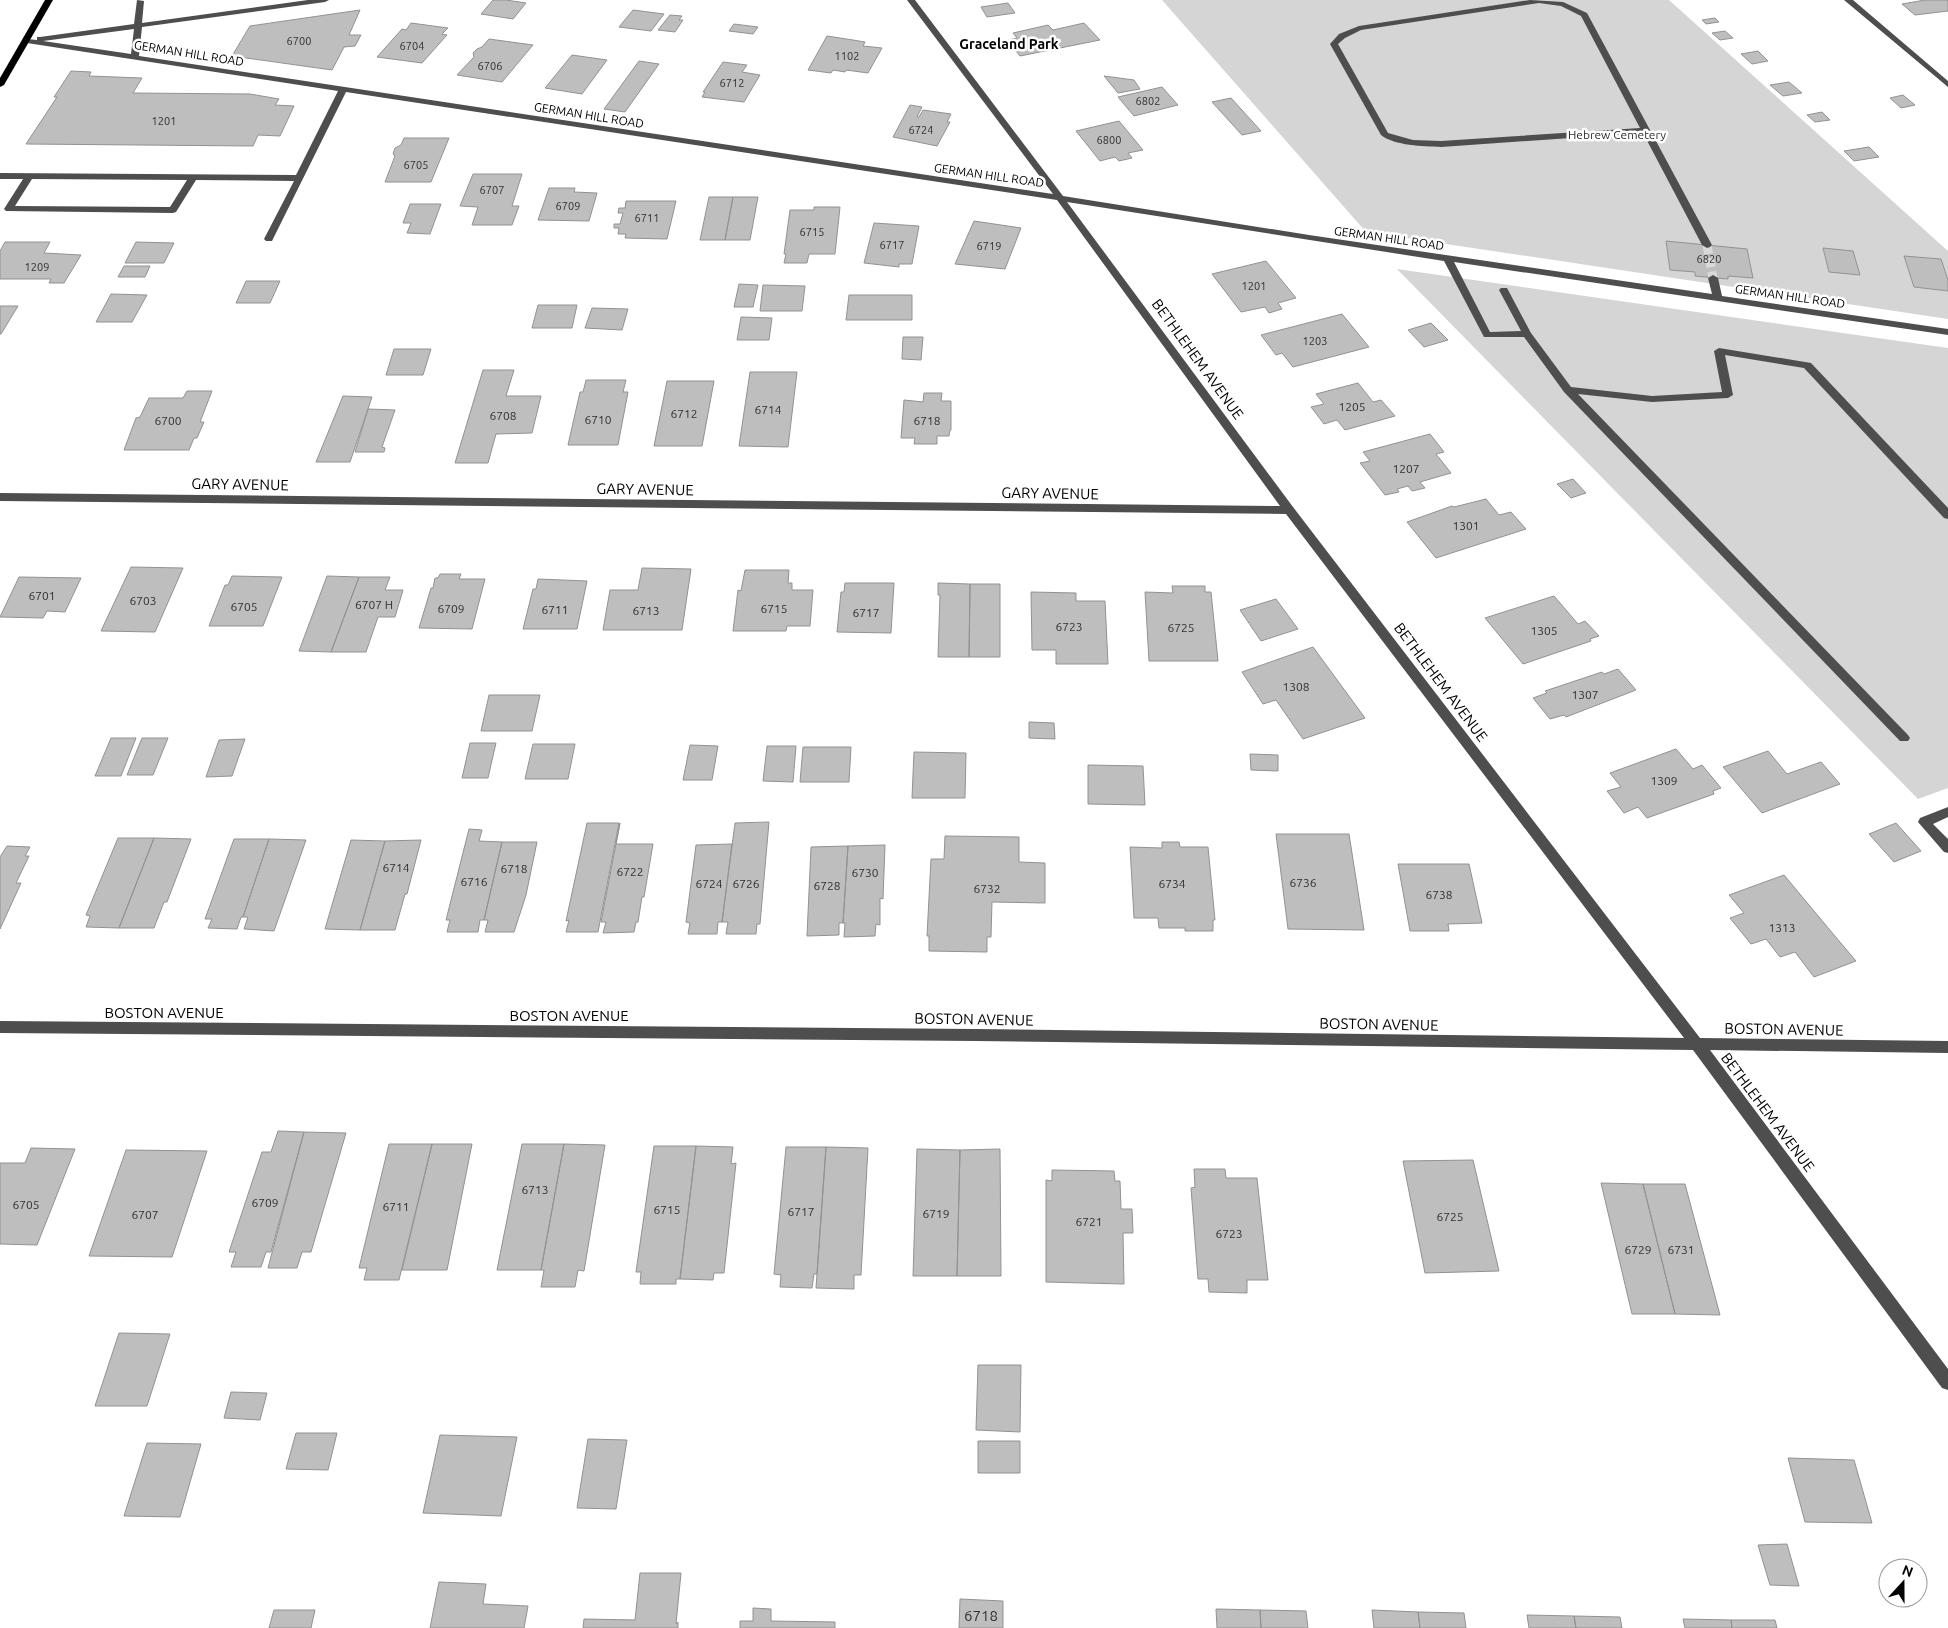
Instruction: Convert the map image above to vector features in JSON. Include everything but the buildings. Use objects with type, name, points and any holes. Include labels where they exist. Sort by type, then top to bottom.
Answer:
[{"type":"main road","points":[[0,85],[27,41],[48,0]]},
{"type":"street","points":[[135,58],[138,24],[143,0]]},
{"type":"street","points":[[27,41],[291,2],[325,0]]},
{"type":"street","name":"BETHLEHEM AVENUE","points":[[911,0],[1060,198],[1289,510],[1697,1044],[1948,1382]]},
{"type":"street","points":[[1848,0],[1948,85]]},
{"type":"street","points":[[1644,130],[1441,144],[1421,144],[1399,140],[1385,135],[1334,44],[1342,36],[1359,28],[1539,1],[1563,4],[1584,15],[1707,245]]},
{"type":"street","name":"GERMAN HILL ROAD","points":[[27,41],[1448,259],[1948,332]]},
{"type":"street","points":[[269,239],[343,90]]},
{"type":"street","points":[[0,176],[298,178]]},
{"type":"street","points":[[28,176],[9,209],[173,210],[193,177]]},
{"type":"street","points":[[1448,259],[1487,336],[1527,334]]},
{"type":"street","points":[[1713,278],[1718,298]]},
{"type":"street","points":[[1504,290],[1527,334],[1568,390],[1904,738]]},
{"type":"street","points":[[1568,390],[1652,400],[1728,394],[1719,351],[1807,365],[1948,515]]},
{"type":"street","name":"GARY AVENUE","points":[[0,497],[1289,510]]},
{"type":"street","points":[[1948,812],[1924,822],[1948,848]]},
{"type":"street","name":"BOSTON AVENUE","points":[[0,1027],[976,1035],[1948,1047]]},
{"type":"green space","name":"Hebrew Cemetery","points":[[1162,0],[1669,0],[1948,251],[1948,319],[1366,232]]},
{"type":"green space","points":[[1397,269],[1948,348],[1948,788],[1918,799]]},
{"type":"tunnel","points":[[1707,245],[1713,278]]},
{"type":"district","name":"Graceland Park","points":[[1009,44]]}]
